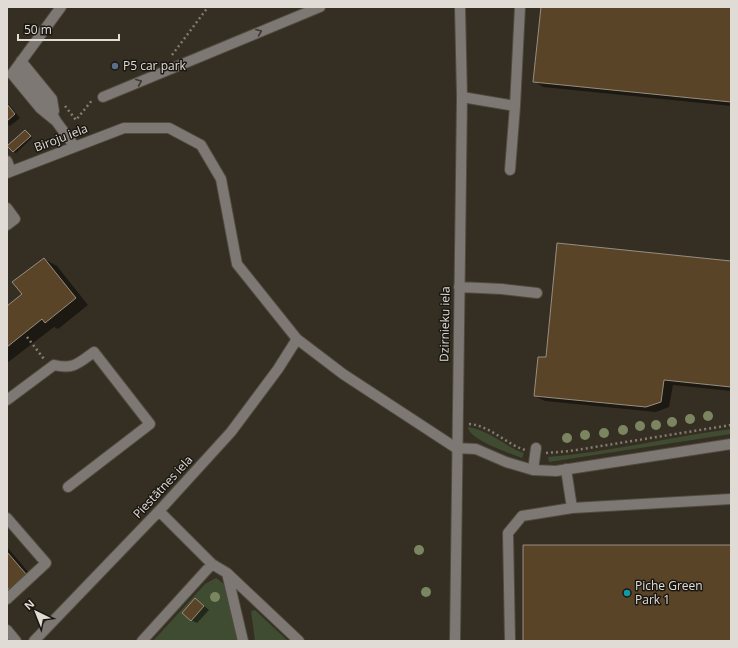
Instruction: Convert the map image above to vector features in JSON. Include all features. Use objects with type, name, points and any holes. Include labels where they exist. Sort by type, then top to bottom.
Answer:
[{"type":"street","points":[[17,68],[61,7]]},
{"type":"street","points":[[103,97],[320,7]]},
{"type":"street","name":"Dzirnieku iela","points":[[454,641],[462,97],[460,7]]},
{"type":"street","points":[[510,170],[520,7]]},
{"type":"street","points":[[17,68],[40,108],[56,121],[75,147]]},
{"type":"street","points":[[17,68],[52,99],[56,121]]},
{"type":"street","points":[[462,97],[514,106]]},
{"type":"street","name":"Biroju iela","points":[[9,172],[124,128],[169,128],[201,145],[221,179],[237,264],[297,339]]},
{"type":"street","points":[[7,161],[9,172]]},
{"type":"street","points":[[7,208],[15,219],[7,225]]},
{"type":"street","points":[[459,287],[502,289],[537,294]]},
{"type":"street","points":[[297,339],[343,374],[456,448],[476,449],[506,462],[533,470],[566,469],[731,444]]},
{"type":"street","name":"Piestātnes iela","points":[[34,641],[159,511],[231,432],[278,369],[297,339]]},
{"type":"street","points":[[7,400],[54,365],[65,368],[76,365],[94,352],[150,424],[68,487]]},
{"type":"street","points":[[533,470],[536,450]]},
{"type":"street","points":[[566,469],[572,508]]},
{"type":"street","points":[[510,641],[508,533],[522,516],[572,508],[731,499]]},
{"type":"street","points":[[159,511],[212,564],[227,573],[298,641]]},
{"type":"street","points":[[7,518],[46,563],[7,598]]},
{"type":"street","points":[[142,641],[212,564]]},
{"type":"street","points":[[227,573],[243,641]]},
{"type":"street","points":[[7,630],[16,641]]},
{"type":"path","points":[[170,58],[208,7]]},
{"type":"path","points":[[27,337],[44,359]]},
{"type":"path","points":[[472,424],[479,426],[513,446],[536,450],[570,451],[731,425]]},
{"type":"green space","points":[[468,427],[483,431],[524,453],[522,458],[475,437],[470,432]]},
{"type":"green space","points":[[731,429],[731,434],[549,462],[548,457],[594,452]]},
{"type":"green space","points":[[216,578],[223,583],[231,597],[241,641],[153,641],[205,584]]},
{"type":"green space","points":[[255,610],[288,641],[255,641],[251,611]]},
{"type":"building","points":[[541,7],[731,7],[731,102],[533,82]]},
{"type":"building","points":[[7,104],[15,114],[7,121]]},
{"type":"building","points":[[25,130],[31,136],[13,152],[7,146]]},
{"type":"building","points":[[557,243],[731,261],[731,387],[664,380],[661,402],[646,407],[534,396],[538,357],[546,357]]},
{"type":"building","points":[[44,258],[76,298],[45,323],[42,319],[7,347],[7,306],[22,294],[12,282]]},
{"type":"building","name":"Piche Green Park 1","points":[[523,545],[731,545],[731,641],[523,641]]},
{"type":"building","points":[[7,552],[26,574],[9,590],[7,587]]},
{"type":"building","points":[[195,598],[204,606],[191,621],[182,613]]},
{"type":"place","name":"P5 car park","points":[[115,66]]},
{"type":"place","name":"Piche Green Park 1","points":[[627,593]]}]
